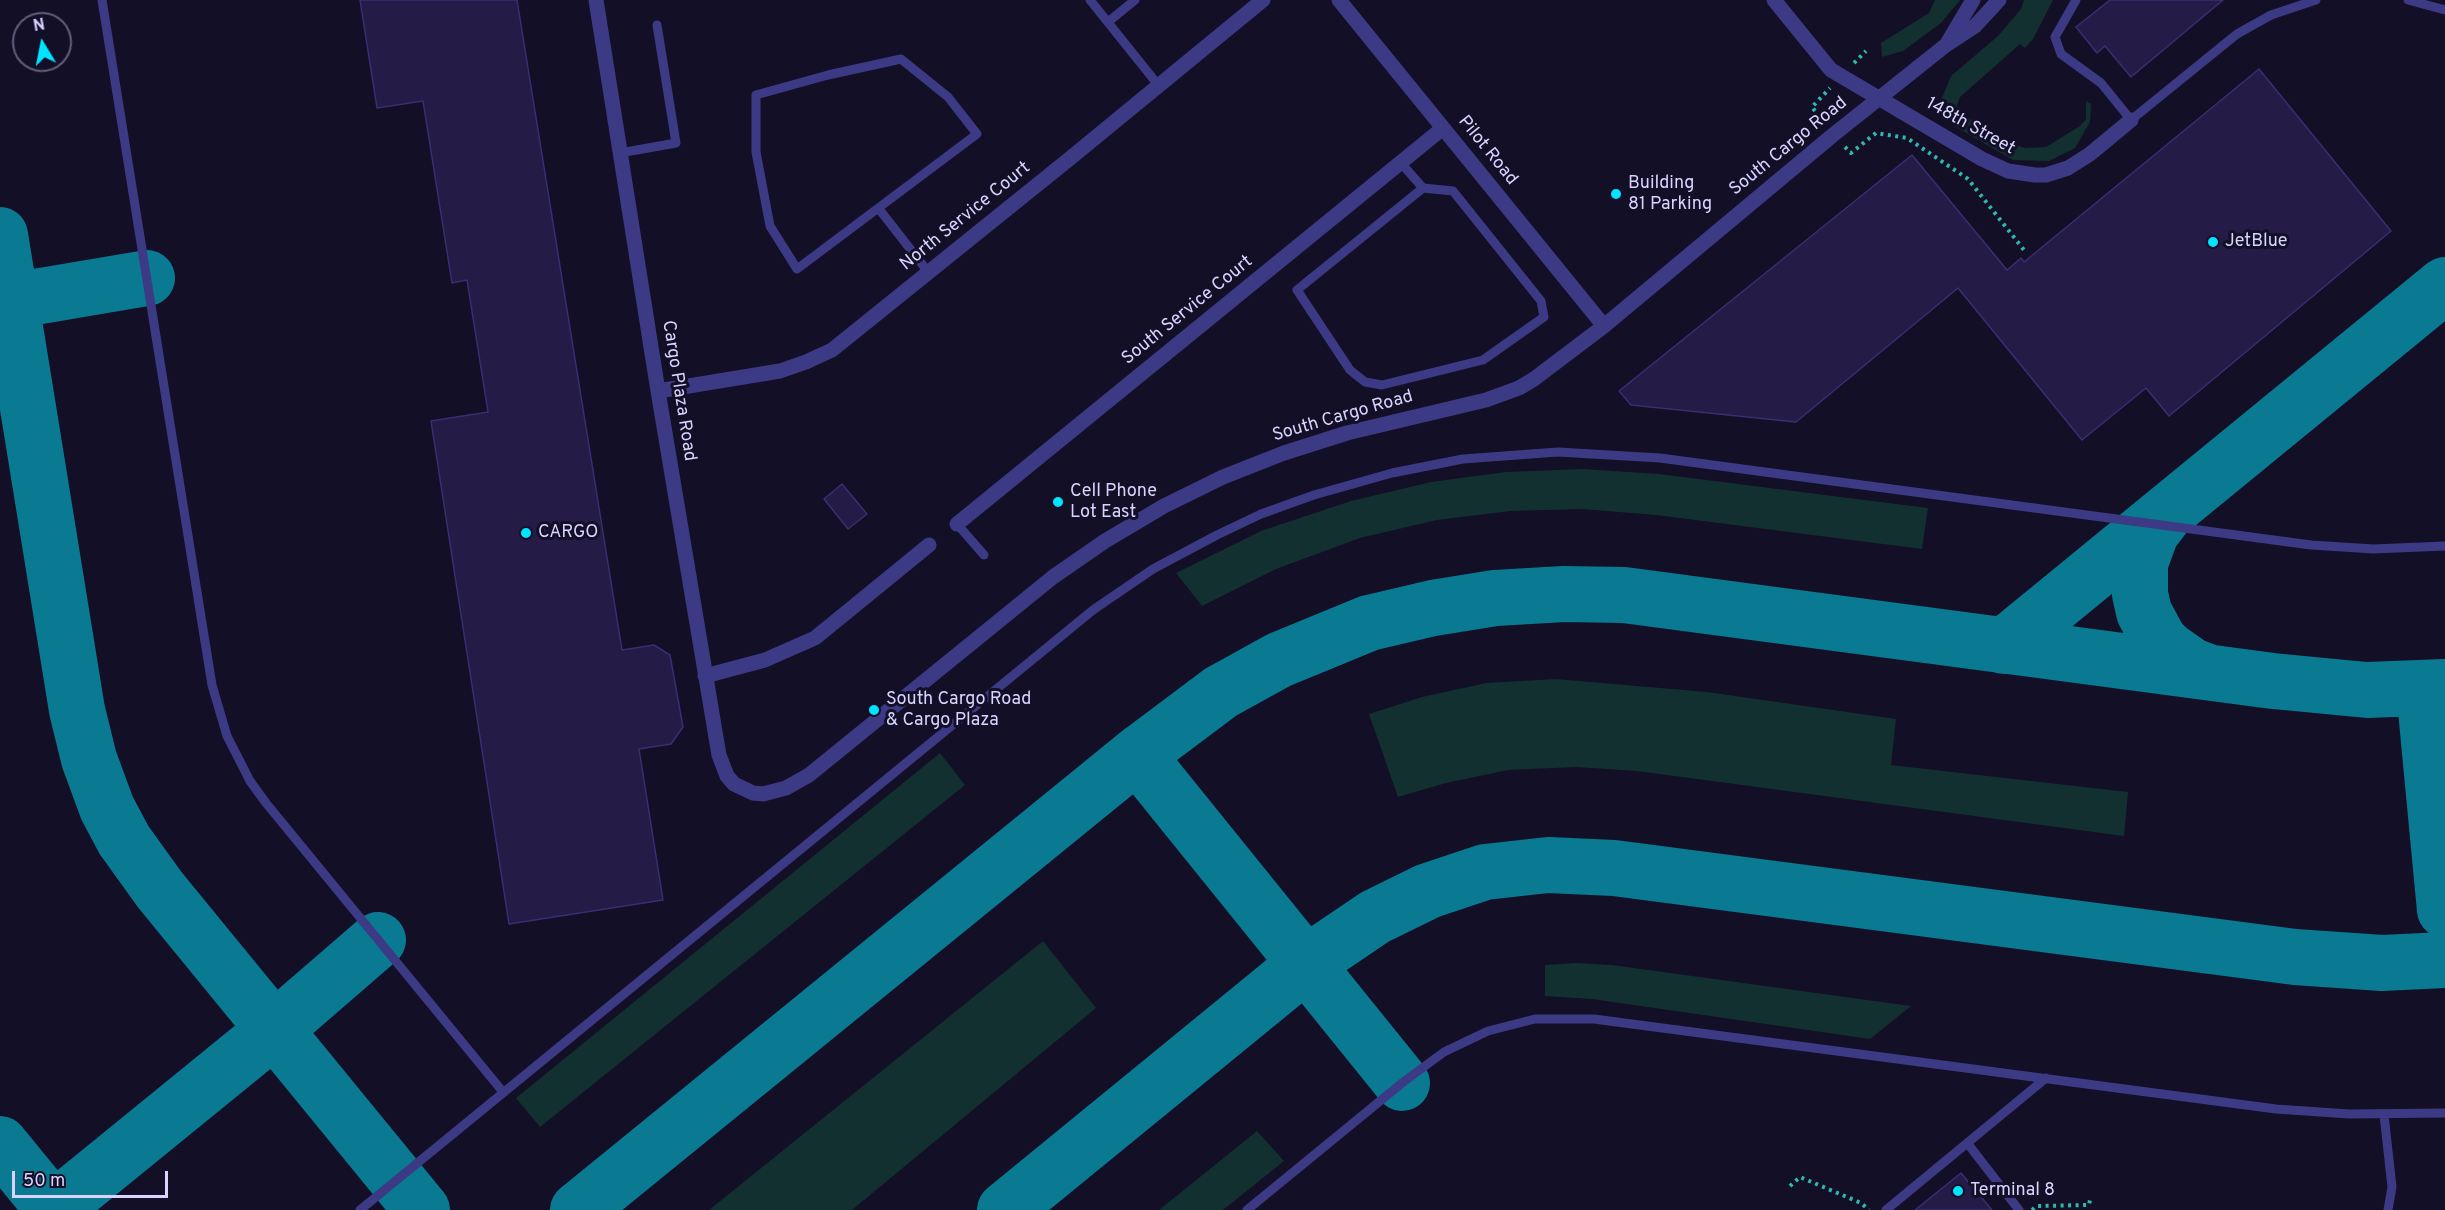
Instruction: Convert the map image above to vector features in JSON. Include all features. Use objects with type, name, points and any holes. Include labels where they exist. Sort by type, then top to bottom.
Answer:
[{"type":"street","name":"Cargo Plaza Road","points":[[596,0],[705,676],[719,755],[727,776],[734,784]]},
{"type":"street","name":"North Service Court","points":[[658,391],[780,371],[820,356],[844,341],[1263,0]]},
{"type":"street","name":"Pilot Road","points":[[1339,0],[1604,326]]},
{"type":"street","name":"148th Street","points":[[1774,0],[1831,70],[1995,166],[2021,175],[2046,175],[2068,168],[2090,154],[2131,120]]},
{"type":"street","name":"South Cargo Road","points":[[1946,45],[1972,0]]},
{"type":"street","name":"South Cargo Road","points":[[734,784],[753,793],[763,794],[797,783],[820,767],[1061,571],[1105,541],[1164,506],[1223,477],[1304,446],[1379,425],[1486,400],[1519,388],[1547,370],[1604,326],[1833,135],[1946,45],[1975,26],[1999,0]]},
{"type":"street","name":"South Service Court","points":[[957,524],[1443,128]]},
{"type":"street","points":[[705,676],[765,660],[815,638],[929,545]]},
{"type":"lane","points":[[102,0],[212,685],[227,736],[250,780],[266,803],[503,1092]]},
{"type":"lane","points":[[1090,0],[1159,86]]},
{"type":"lane","points":[[1108,22],[1135,0]]},
{"type":"lane","points":[[2076,0],[2055,37],[2061,54],[2101,83],[2131,120]]},
{"type":"lane","name":"148th Street","points":[[2131,120],[2246,28],[2290,7],[2316,0]]},
{"type":"lane","points":[[2408,0],[2445,10]]},
{"type":"lane","points":[[620,153],[676,144],[657,25]]},
{"type":"lane","points":[[901,59],[948,97],[977,134],[879,210],[797,269],[770,226],[756,152],[756,95],[828,75],[901,59]]},
{"type":"lane","points":[[1401,163],[1423,188],[1453,190],[1541,301],[1544,317],[1483,360],[1382,385],[1365,382],[1350,370],[1297,290],[1423,188]]},
{"type":"lane","points":[[879,210],[929,273]]},
{"type":"lane","points":[[360,1210],[1092,610],[1153,569],[1226,531],[1261,514],[1314,495],[1381,476],[1463,459],[1558,452],[1649,458],[2311,544],[2373,549],[2445,546]]},
{"type":"lane","points":[[957,524],[984,555]]},
{"type":"lane","points":[[1247,1210],[1402,1083],[1444,1052],[1488,1030],[1535,1019],[1594,1018],[2243,1105],[2312,1112],[2384,1115],[2445,1113]]},
{"type":"lane","points":[[1886,1210],[2046,1078]]},
{"type":"lane","points":[[2384,1115],[2392,1186],[2388,1210]]},
{"type":"lane","points":[[1968,1144],[2019,1210]]},
{"type":"path","points":[[1866,51],[1812,108],[1833,135],[1851,153],[1876,133],[1907,138],[1968,179],[2024,250]]},
{"type":"path","points":[[1790,1186],[1800,1177],[1861,1203],[1869,1210]]},
{"type":"path","points":[[2032,1210],[2037,1206],[2089,1206],[2090,1200]]},
{"type":"green space","points":[[1935,0],[1960,0],[1941,23],[1903,51],[1882,57],[1881,43],[1929,13]]},
{"type":"green space","points":[[2024,0],[2053,0],[2033,39],[2025,48],[2020,44],[1960,97],[1957,105],[1959,112],[2002,140],[2024,148],[2046,147],[2080,126],[2086,119],[2086,101],[2091,104],[2090,122],[2075,148],[2049,161],[2013,160],[1954,126],[1940,103],[1951,76],[1998,36],[2021,9]]},
{"type":"green space","points":[[1583,469],[1659,474],[1928,508],[1922,549],[1656,515],[1582,509],[1511,511],[1437,520],[1360,538],[1276,569],[1202,606],[1176,573],[1261,531],[1351,501],[1431,482],[1506,472]]},
{"type":"green space","points":[[1556,679],[1707,692],[1896,719],[1891,765],[2128,792],[2124,836],[1637,771],[1576,767],[1508,770],[1446,783],[1398,797],[1369,714],[1422,697],[1486,683]]},
{"type":"green space","points":[[940,753],[965,785],[540,1127],[516,1098]]},
{"type":"green space","points":[[1043,941],[1096,1008],[852,1210],[709,1210]]},
{"type":"green space","points":[[1577,963],[1612,965],[1911,1006],[1870,1039],[1592,999],[1545,996],[1545,965]]},
{"type":"green space","points":[[1257,1131],[1284,1161],[1223,1210],[1159,1210]]},
{"type":"building","name":"CARGO","points":[[360,0],[517,0],[622,650],[654,645],[670,655],[683,727],[671,744],[639,749],[663,900],[509,924],[431,421],[488,412],[467,280],[452,283],[423,101],[377,108]]},
{"type":"building","points":[[2110,0],[2223,0],[2131,77],[2105,46],[2097,53],[2076,27]]},
{"type":"building","points":[[2259,69],[2391,231],[2169,416],[2146,388],[2082,440],[1958,288],[1796,422],[1631,405],[1619,391],[1912,155],[2007,270],[2021,258],[2024,262]]},
{"type":"building","points":[[842,484],[867,514],[848,529],[824,499]]},
{"type":"building","name":"Terminal 8","points":[[1961,1173],[1992,1210],[1915,1210]]},
{"type":"taxiway","points":[[0,235],[77,710],[89,759],[107,808],[124,840],[160,890],[422,1210]]},
{"type":"taxiway","points":[[0,303],[147,278]]},
{"type":"taxiway","points":[[2004,646],[2445,285]]},
{"type":"taxiway","points":[[2164,516],[2151,533],[2140,563],[2140,594],[2144,612],[2159,640],[2169,650],[2192,666],[2208,672]]},
{"type":"taxiway","points":[[578,1210],[1137,755],[1221,692],[1279,660],[1369,623],[1433,608],[1495,598],[1564,594],[1624,595],[2273,681],[2367,690],[2445,687]]},
{"type":"taxiway","points":[[2424,689],[2445,910]]},
{"type":"taxiway","points":[[1137,755],[1402,1083]]},
{"type":"taxiway","points":[[1005,1210],[1307,963],[1375,917],[1428,891],[1485,872],[1548,865],[1614,868],[2295,957],[2382,963],[2445,960]]},
{"type":"taxiway","points":[[53,1210],[274,1030],[378,940]]},
{"type":"taxiway","points":[[0,1144],[54,1210]]},
{"type":"place","name":"Building 81 Parking","points":[[1616,194]]},
{"type":"place","name":"JetBlue","points":[[2213,242]]},
{"type":"place","name":"Cell Phone Lot East","points":[[1058,502]]},
{"type":"place","name":"CARGO","points":[[526,533]]},
{"type":"place","name":"South Cargo Road & Cargo Plaza","points":[[874,710]]},
{"type":"place","name":"Terminal 8","points":[[1958,1191]]}]
